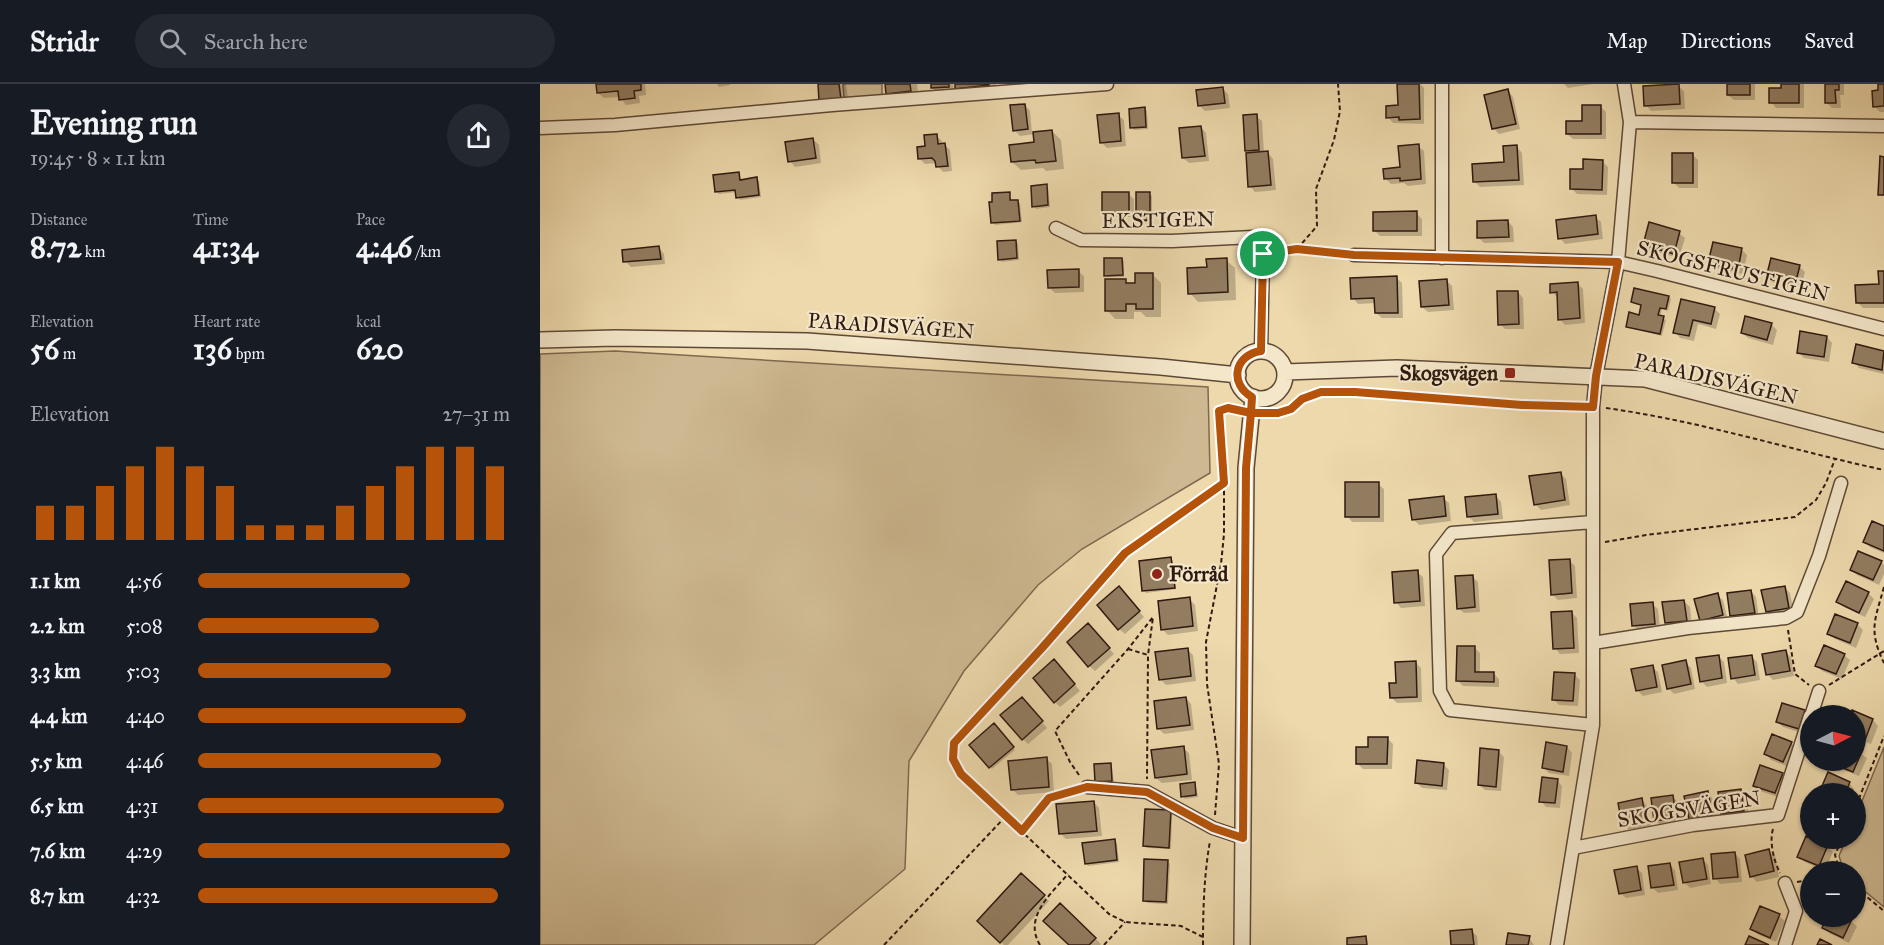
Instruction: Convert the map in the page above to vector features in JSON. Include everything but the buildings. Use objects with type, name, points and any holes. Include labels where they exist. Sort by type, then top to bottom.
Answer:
[{"type":"street","points":[[540,128],[615,125],[809,107],[1107,84]]},
{"type":"street","points":[[1442,84],[1442,258]]},
{"type":"street","points":[[1557,945],[1593,725],[1593,407],[1596,376],[1618,262],[1630,122],[1624,84]]},
{"type":"street","points":[[1630,122],[1884,126]]},
{"type":"street","name":"EKSTIGEN","points":[[1056,228],[1081,240],[1172,241],[1253,237],[1259,242],[1263,254]]},
{"type":"street","points":[[1261,351],[1263,254]]},
{"type":"street","name":"SKOGSFRUSTIGEN","points":[[1354,255],[1618,262],[1658,270],[1884,330]]},
{"type":"street","name":"PARADISVÄGEN","points":[[540,340],[615,338],[807,341],[1161,367],[1238,375]]},
{"type":"street","points":[[1261,351],[1280,359],[1285,372],[1281,388],[1276,394],[1260,399],[1252,397],[1242,388],[1238,375],[1242,361],[1254,352],[1261,351]]},
{"type":"street","name":"PARADISVÄGEN","points":[[1285,372],[1398,368],[1645,379],[1884,441]]},
{"type":"street","points":[[1242,945],[1246,468],[1252,397]]},
{"type":"street","points":[[1593,643],[1688,628],[1786,618],[1797,612],[1819,556],[1841,483]]},
{"type":"street","points":[[1593,522],[1452,533],[1436,554],[1440,691],[1450,710],[1593,725]]},
{"type":"street","name":"SKOGSVÄGEN","points":[[1815,705],[1819,691]]},
{"type":"street","name":"SKOGSVÄGEN","points":[[1573,848],[1693,825],[1778,815],[1800,749]]},
{"type":"street","points":[[1087,787],[1147,792],[1213,828],[1243,838]]},
{"type":"street","points":[[1785,883],[1796,911],[1785,945]]},
{"type":"path","points":[[1297,249],[1317,226],[1316,189],[1334,140],[1340,111],[1338,84]]},
{"type":"path","points":[[1263,254],[1297,249],[1354,255]]},
{"type":"path","points":[[1203,945],[1207,859],[1217,802],[1219,764],[1207,684],[1206,642],[1221,564],[1224,534],[1224,483],[1219,411],[1228,408],[1251,413],[1278,413],[1291,409],[1302,399],[1321,392],[1355,392],[1522,405],[1593,407],[1649,414],[1741,434],[1884,470]]},
{"type":"path","points":[[1594,544],[1646,535],[1795,517],[1816,500],[1836,458]]},
{"type":"path","points":[[1203,937],[1181,926],[1125,922],[1110,914],[961,774],[953,759],[954,743],[1042,648],[1125,553],[1224,483]]},
{"type":"path","points":[[1884,587],[1872,627],[1884,663]]},
{"type":"path","points":[[1022,831],[1049,798],[1087,787],[1070,762],[1055,730],[1128,649],[1153,617],[1148,655],[1147,792]]},
{"type":"path","points":[[1786,618],[1795,674],[1819,691],[1884,651]]},
{"type":"path","points":[[1128,649],[1148,655]]},
{"type":"path","points":[[1865,783],[1884,736]]},
{"type":"path","points":[[884,945],[1006,815]]},
{"type":"path","points":[[1778,815],[1771,836],[1776,865],[1785,883]]},
{"type":"path","points":[[1040,945],[1035,924],[1038,909],[1068,874]]},
{"type":"path","points":[[1866,896],[1884,911]]},
{"type":"path","points":[[1104,945],[1125,922]]},
{"type":"shaded area","points":[[843,84],[882,84],[882,95],[844,99]]},
{"type":"shaded area","points":[[615,351],[1208,387],[1210,473],[1082,549],[1038,585],[964,671],[909,761],[905,869],[814,945],[540,945],[540,354]]},
{"type":"shaded area","points":[[1884,747],[1884,907],[1866,892],[1866,861],[1841,861],[1839,856],[1842,849],[1866,849],[1866,791]]},
{"type":"place","name":"Skogsvägen","points":[[1510,373]]},
{"type":"place","name":"Förråd","points":[[1157,574]]},
{"type":"route","points":[[1263,254],[1261,351],[1247,356],[1238,368],[1239,382],[1246,394],[1252,397],[1251,413],[1228,408],[1219,411],[1224,483],[1125,553],[1042,648],[954,743],[953,759],[961,774],[1022,831],[1049,798],[1087,787],[1147,792],[1213,828],[1243,838],[1246,468],[1251,413],[1278,413],[1291,409],[1302,399],[1321,392],[1355,392],[1522,405],[1593,407],[1596,376],[1618,262],[1354,255],[1297,249],[1263,254]]}]
